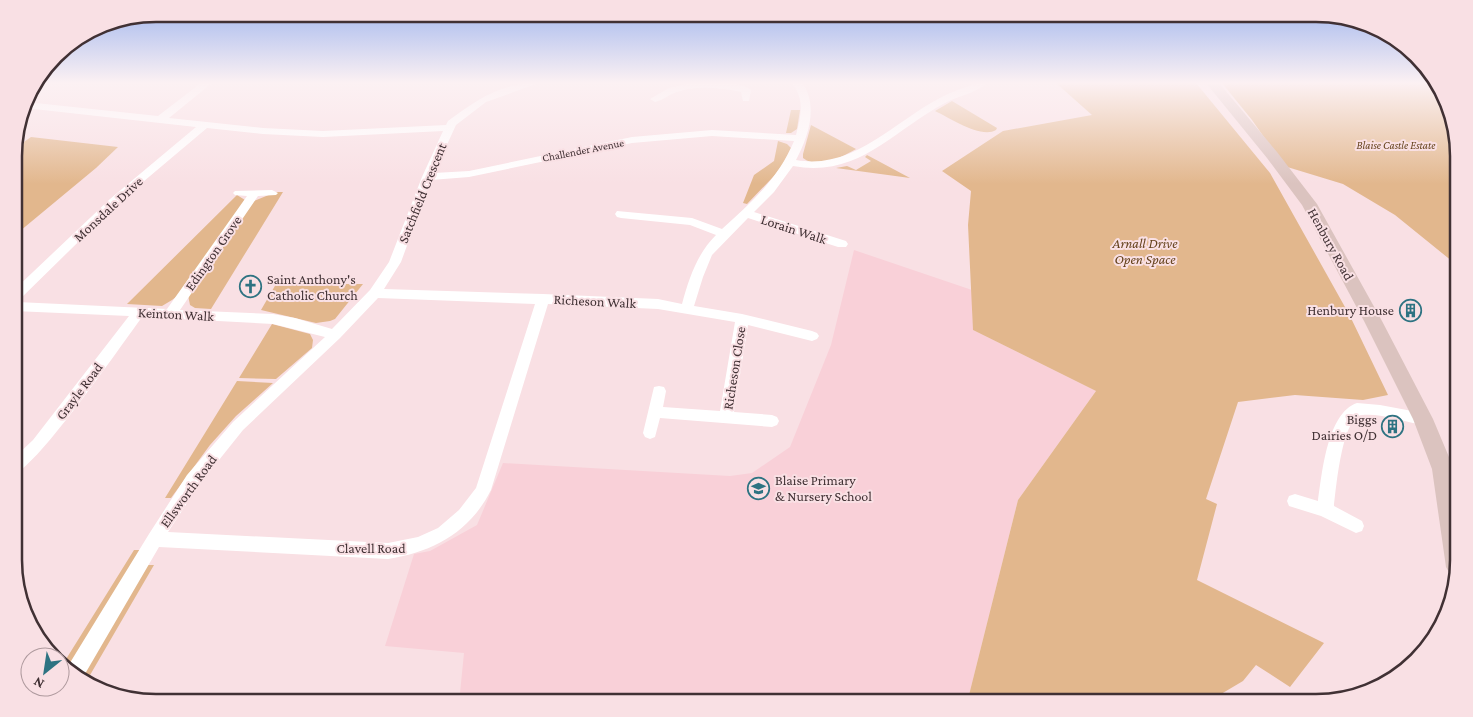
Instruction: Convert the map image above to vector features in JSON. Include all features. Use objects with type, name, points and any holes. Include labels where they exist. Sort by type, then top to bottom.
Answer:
[{"type":"main road","name":"Henbury Road","points":[[1240,116],[1309,204],[1373,321],[1423,419],[1442,469],[1450,518]]},
{"type":"street","points":[[136,116],[263,131],[323,134],[448,128]]},
{"type":"street","points":[[161,119],[164,116]]},
{"type":"street","name":"Satchfield Crescent","points":[[336,336],[375,293],[395,262],[427,176],[448,128],[460,116]]},
{"type":"street","points":[[687,308],[700,267],[711,249],[773,186],[791,162],[800,138],[804,116]]},
{"type":"street","points":[[791,162],[817,166],[838,164],[854,157],[917,116]]},
{"type":"street","name":"Monsdale Drive","points":[[23,287],[114,200],[205,124]]},
{"type":"street","name":"Challender Avenue","points":[[427,176],[469,174],[632,140],[712,133],[800,138]]},
{"type":"street","name":"Edington Grove","points":[[239,194],[272,193]]},
{"type":"street","name":"Edington Grove","points":[[171,313],[254,194]]},
{"type":"street","name":"Lorain Walk","points":[[746,213],[842,244]]},
{"type":"street","points":[[621,214],[692,222],[724,234]]},
{"type":"street","name":"Richeson Walk","points":[[375,293],[543,298],[658,304],[742,319],[812,336]]},
{"type":"street","name":"Clavell Road","points":[[155,539],[388,551],[411,548],[430,542],[461,520],[483,490],[543,298]]},
{"type":"street","name":"Keinton Walk","points":[[23,306],[272,319],[295,323],[336,336]]},
{"type":"street","name":"Grayle Road","points":[[22,460],[38,444],[139,312]]},
{"type":"street","name":"Richeson Close","points":[[726,417],[742,319]]},
{"type":"street","name":"Ellsworth Road","points":[[78,669],[155,539],[193,480],[238,426],[336,336]]},
{"type":"street","points":[[650,433],[659,391]]},
{"type":"street","points":[[1325,510],[1336,442],[1352,412],[1357,409],[1368,410],[1423,419]]},
{"type":"street","name":"Richeson Close","points":[[654,412],[772,421]]},
{"type":"street","points":[[1294,501],[1325,510],[1356,526]]},
{"type":"shaded area","name":"Blaise Primary & Nursery School","points":[[854,250],[972,290],[973,330],[1096,391],[1018,500],[969,694],[460,694],[464,653],[385,646],[414,554],[430,551],[477,525],[503,463],[730,476],[752,473],[790,447],[831,345]]},
{"type":"green space","points":[[790,116],[799,116],[797,129],[791,133],[786,133]]},
{"type":"green space","points":[[946,116],[978,116],[997,128],[990,132],[982,132]]},
{"type":"green space","name":"Arnall Drive Open Space","points":[[1084,116],[1224,116],[1270,173],[1350,316],[1388,395],[1363,400],[1295,395],[1238,402],[1206,499],[1217,504],[1197,580],[1324,643],[1290,687],[1256,665],[1243,681],[1221,694],[969,694],[1018,500],[1096,391],[973,330],[968,225],[971,191],[942,171],[1003,131]]},
{"type":"green space","name":"Blaise Castle Estate","points":[[1249,116],[1444,116],[1449,139],[1450,157],[1450,260],[1395,215],[1343,184],[1284,166]]},
{"type":"green space","points":[[811,125],[856,149],[823,163],[816,163],[803,158]]},
{"type":"green space","points":[[31,137],[118,147],[96,168],[23,229],[24,142]]},
{"type":"green space","points":[[778,141],[787,144],[791,148],[783,164],[747,204],[743,203],[754,175],[774,161]]},
{"type":"green space","points":[[867,155],[910,178],[836,168],[847,166],[856,170],[871,161],[865,157]]},
{"type":"green space","points":[[276,192],[283,192],[211,309],[195,308],[190,305],[188,295],[254,201]]},
{"type":"green space","points":[[237,195],[245,200],[180,294],[162,306],[127,304]]},
{"type":"green space","points":[[276,284],[363,284],[335,319],[316,323],[261,310]]},
{"type":"green space","points":[[272,324],[310,334],[313,340],[312,348],[276,379],[239,378]]},
{"type":"green space","points":[[237,381],[273,383],[236,416],[210,445],[171,498],[165,498]]},
{"type":"green space","points":[[134,550],[141,550],[72,664],[70,653]]},
{"type":"green space","points":[[147,565],[154,565],[89,676],[83,672]]},
{"type":"place","name":"Saint Anthony's Catholic Church","points":[[251,287]]},
{"type":"place","name":"Henbury House","points":[[1410,310]]},
{"type":"place","name":"Biggs Dairies O/D","points":[[1393,427]]},
{"type":"place","name":"Blaise Primary & Nursery School","points":[[759,488]]}]
